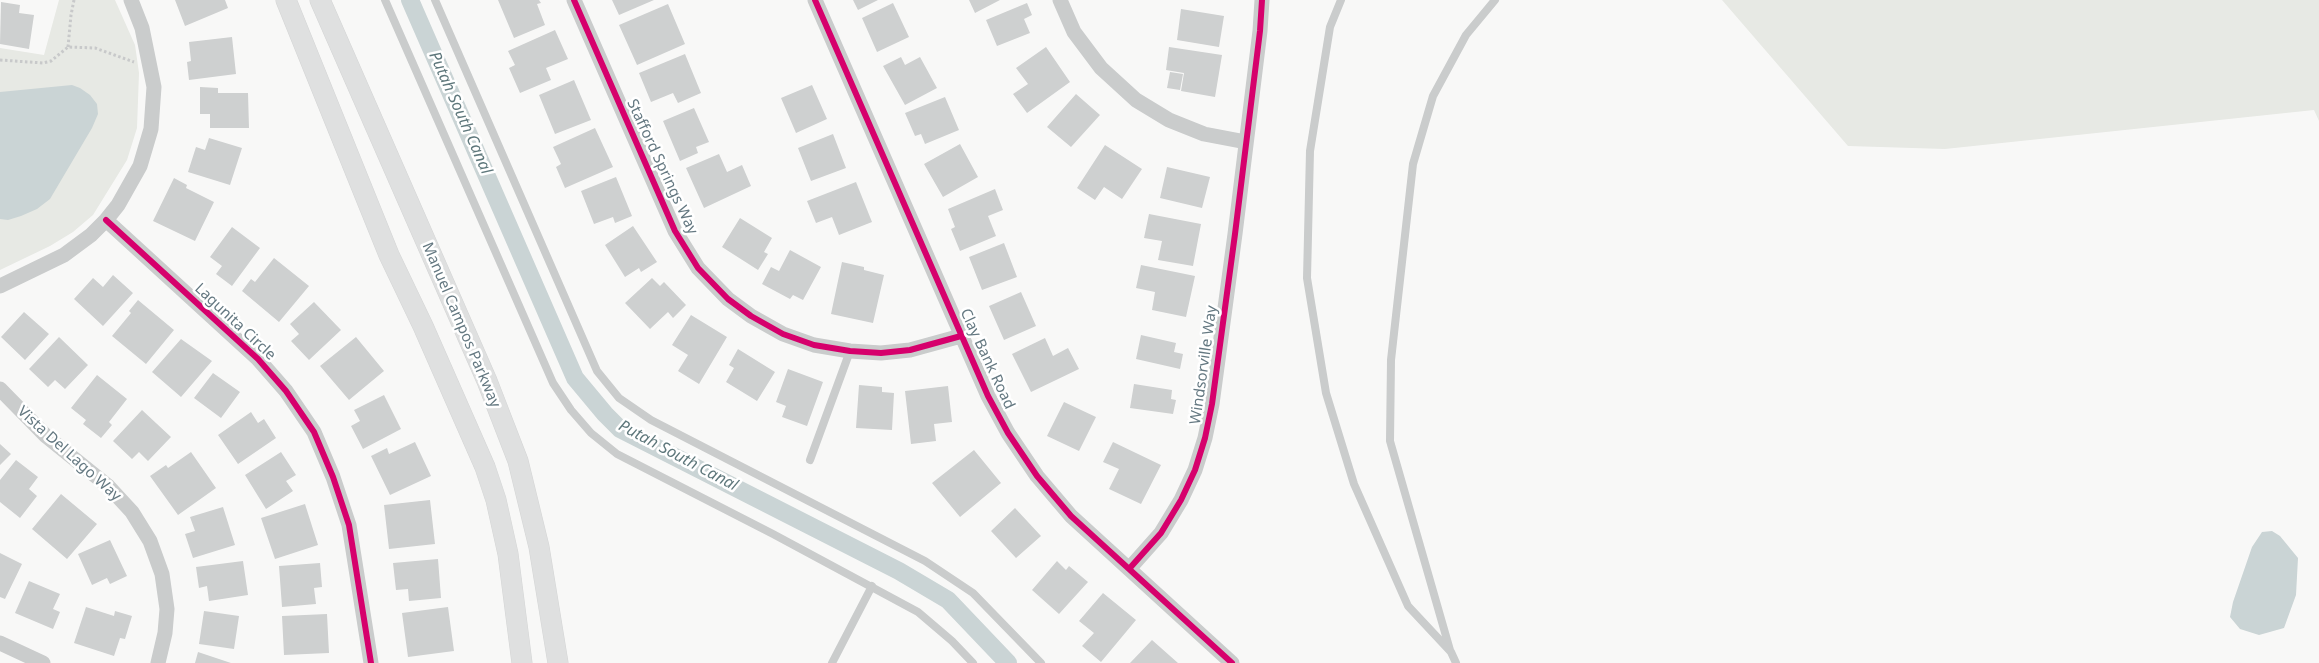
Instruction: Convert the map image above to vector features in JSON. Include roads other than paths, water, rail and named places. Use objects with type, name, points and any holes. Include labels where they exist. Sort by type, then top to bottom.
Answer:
[{"type":"main road","points":[[286,0],[389,254],[485,467],[496,500],[508,554],[522,663]]},
{"type":"main road","name":"Manuel Campos Parkway","points":[[320,0],[487,381],[518,460],[539,547],[558,663]]},
{"type":"street","points":[[0,286],[64,255],[106,220],[127,190],[140,166],[151,129],[154,87],[142,28],[130,0]]},
{"type":"street","name":"Stafford Springs Way","points":[[574,0],[675,231],[698,268],[728,299],[750,316],[782,334],[814,345],[850,352],[881,353],[910,350],[961,336]]},
{"type":"street","name":"Clay Bank Road","points":[[815,0],[961,336],[988,396],[1008,433],[1037,476],[1071,516],[1232,663]]},
{"type":"street","points":[[1060,0],[1074,32],[1100,68],[1136,100],[1169,120],[1204,134],[1246,142]]},
{"type":"street","name":"Windsorville Way","points":[[1128,569],[1160,533],[1181,500],[1195,470],[1205,438],[1212,404],[1260,31],[1262,0]]},
{"type":"street","name":"Lagunita Circle","points":[[106,220],[258,359],[286,391],[314,432],[334,477],[349,526],[371,663]]},
{"type":"street","name":"Vista Del Lago Way","points":[[0,389],[46,436],[108,486],[132,512],[150,541],[162,574],[167,609],[166,633],[158,663]]},
{"type":"street","points":[[0,644],[42,663]]},
{"type":"lane","points":[[385,0],[512,294],[553,383],[570,410],[590,433],[617,454],[872,586],[918,612],[952,641],[973,663]]},
{"type":"lane","points":[[434,0],[597,371],[619,398],[651,420],[925,561],[973,593],[1041,663]]},
{"type":"lane","points":[[1341,0],[1330,27],[1310,151],[1307,278],[1326,393],[1354,484],[1408,606],[1451,652]]},
{"type":"lane","points":[[1456,663],[1451,652],[1390,441],[1391,360],[1413,164],[1433,96],[1466,35],[1495,0]]},
{"type":"lane","points":[[810,460],[850,352]]},
{"type":"lane","points":[[832,663],[872,586]]},
{"type":"waterway","name":"Putah South Canal","points":[[410,0],[575,378],[605,414],[620,429],[899,571],[948,600],[1008,663]]}]
